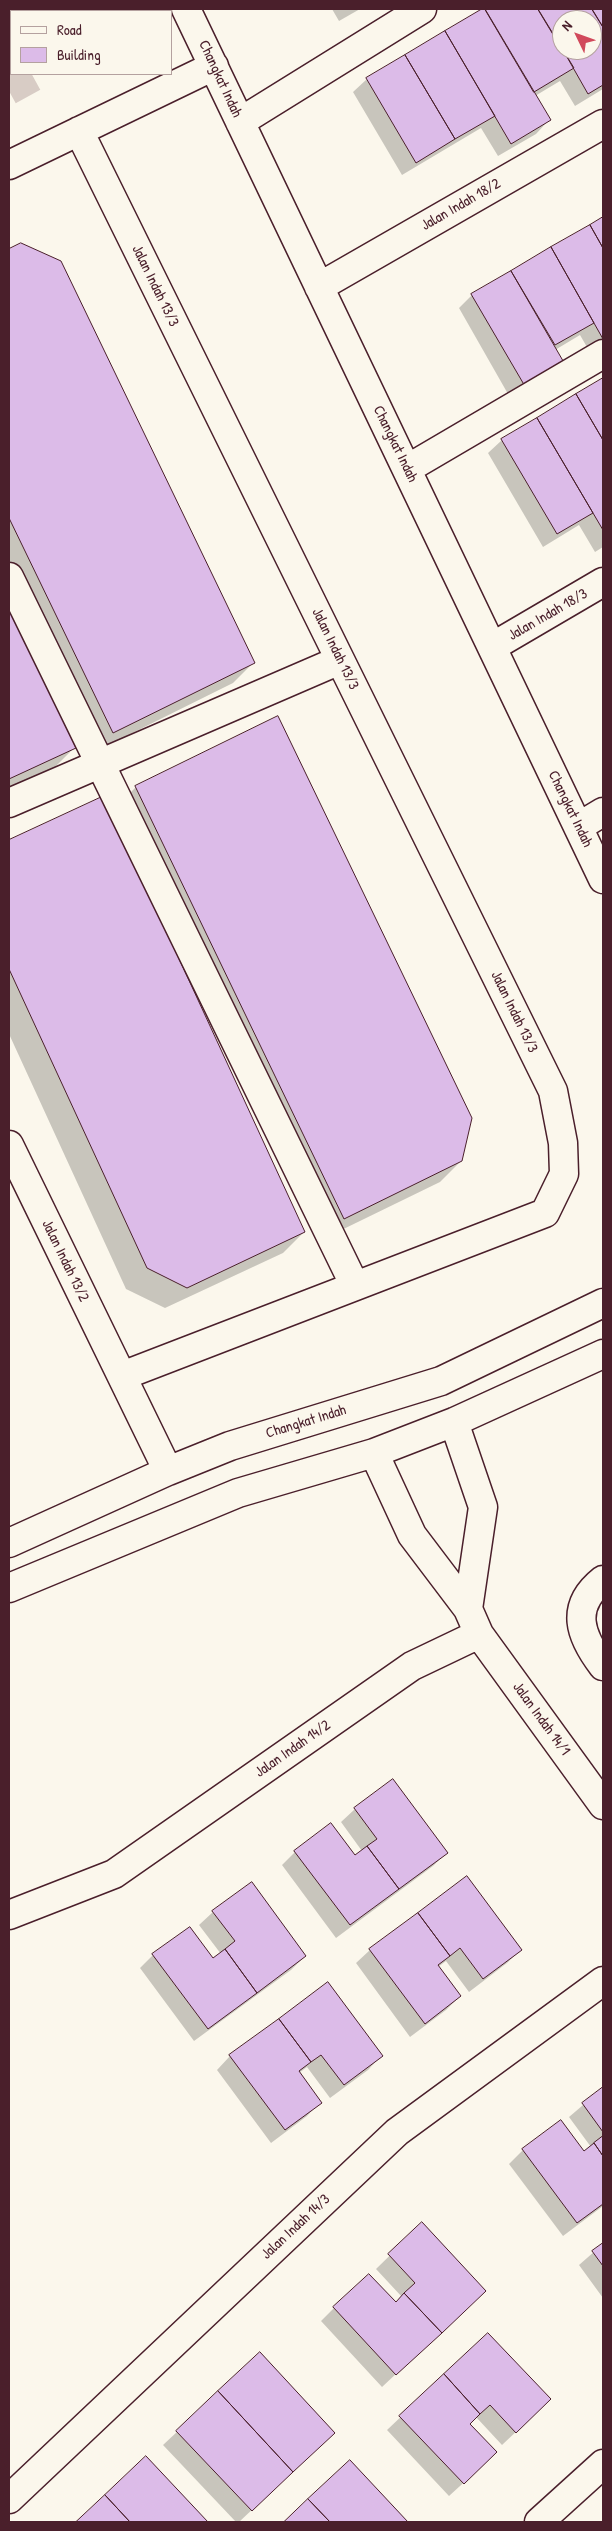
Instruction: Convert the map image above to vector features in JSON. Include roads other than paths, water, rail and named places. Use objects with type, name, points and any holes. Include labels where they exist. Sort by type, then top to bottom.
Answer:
[{"type":"street","name":"Changkat Indah","points":[[186,9],[603,880]]},
{"type":"street","points":[[240,122],[422,9]]},
{"type":"street","points":[[9,165],[214,66]]},
{"type":"street","name":"Jalan Indah 18/2","points":[[319,287],[603,124]]},
{"type":"street","name":"Jalan Indah 13/3","points":[[79,131],[553,1091],[564,1143],[564,1174],[545,1213],[355,1286]]},
{"type":"street","points":[[407,469],[603,354]]},
{"type":"street","points":[[9,577],[355,1286],[122,1376]]},
{"type":"street","name":"Jalan Indah 18/3","points":[[492,648],[603,582]]},
{"type":"street","points":[[9,804],[340,660]]},
{"type":"street","points":[[578,827],[603,812]]},
{"type":"street","name":"Jalan Indah 13/2","points":[[9,1146],[168,1471]]},
{"type":"street","name":"Changkat Indah","points":[[9,1543],[168,1471],[230,1446],[441,1381],[603,1304]]},
{"type":"street","points":[[9,1588],[238,1493],[374,1453],[454,1422],[603,1354]]},
{"type":"street","points":[[454,1422],[484,1507],[468,1609]]},
{"type":"street","name":"Jalan Indah 14/1","points":[[374,1453],[412,1535],[468,1609],[479,1634],[603,1804]]},
{"type":"street","points":[[603,1580],[583,1604],[581,1627],[592,1652],[603,1666]]},
{"type":"street","name":"Jalan Indah 14/2","points":[[9,1916],[114,1874],[412,1666],[479,1634]]},
{"type":"street","name":"Jalan Indah 14/3","points":[[9,2499],[397,2132],[603,1981]]},
{"type":"street","points":[[540,2522],[603,2464]]},
{"type":"tunnel","points":[[9,91],[38,75]]}]
